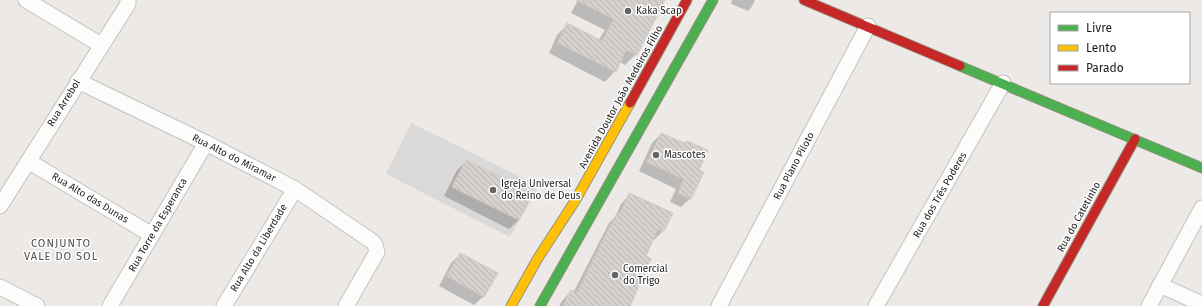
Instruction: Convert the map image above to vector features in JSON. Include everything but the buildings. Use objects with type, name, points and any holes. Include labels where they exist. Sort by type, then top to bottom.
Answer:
[{"type":"main road","name":"Avenida Doutor João Medeiros Filho","points":[[511,306],[538,258],[575,201],[687,0]]},
{"type":"main road","points":[[540,306],[713,0]]},
{"type":"main road","points":[[804,0],[1202,168]]},
{"type":"main road","name":"Rua do Catetinho","points":[[1043,306],[1135,139]]},
{"type":"main road","points":[[534,306],[549,267],[538,258]]},
{"type":"street","points":[[26,0],[101,45]]},
{"type":"street","name":"Rua Arrebol","points":[[0,206],[128,4],[128,0]]},
{"type":"street","name":"Rua Plano Piloto","points":[[719,306],[868,26]]},
{"type":"street","name":"Rua Alto do Miramar","points":[[78,81],[206,143],[295,189],[373,242],[376,245],[377,252],[346,306]]},
{"type":"street","name":"Rua dos Três Poderes","points":[[876,306],[1003,83]]},
{"type":"street","name":"Rua Torre da Esperanca","points":[[110,306],[206,143]]},
{"type":"street","name":"Rua Alto das Dunas","points":[[28,161],[152,235]]},
{"type":"street","name":"Rua Alto da Liberdade","points":[[224,306],[295,189]]},
{"type":"street","points":[[1149,306],[1202,208]]},
{"type":"street","points":[[1160,285],[1202,304]]},
{"type":"street","points":[[2,294],[37,306]]},
{"type":"shaded area","points":[[411,123],[539,186],[510,237],[386,174]]},
{"type":"traffic: fast","points":[[540,306],[713,0]]},
{"type":"traffic: fast","points":[[960,66],[1202,168]]},
{"type":"traffic: slow","points":[[511,306],[538,258],[575,201],[630,103]]},
{"type":"traffic: jam","points":[[630,103],[687,0]]},
{"type":"traffic: jam","points":[[804,0],[960,66]]},
{"type":"traffic: jam","points":[[1043,306],[1135,139]]},
{"type":"place","name":"Kaka Scap","points":[[628,11]]},
{"type":"place","name":"Mascotes","points":[[656,155]]},
{"type":"place","name":"Igreja Universal do Reino de Deus","points":[[493,190]]},
{"type":"place","name":"Comercial do Trigo","points":[[615,275]]},
{"type":"district","name":"CONJUNTO VALE DO SOL","points":[[61,249]]}]
